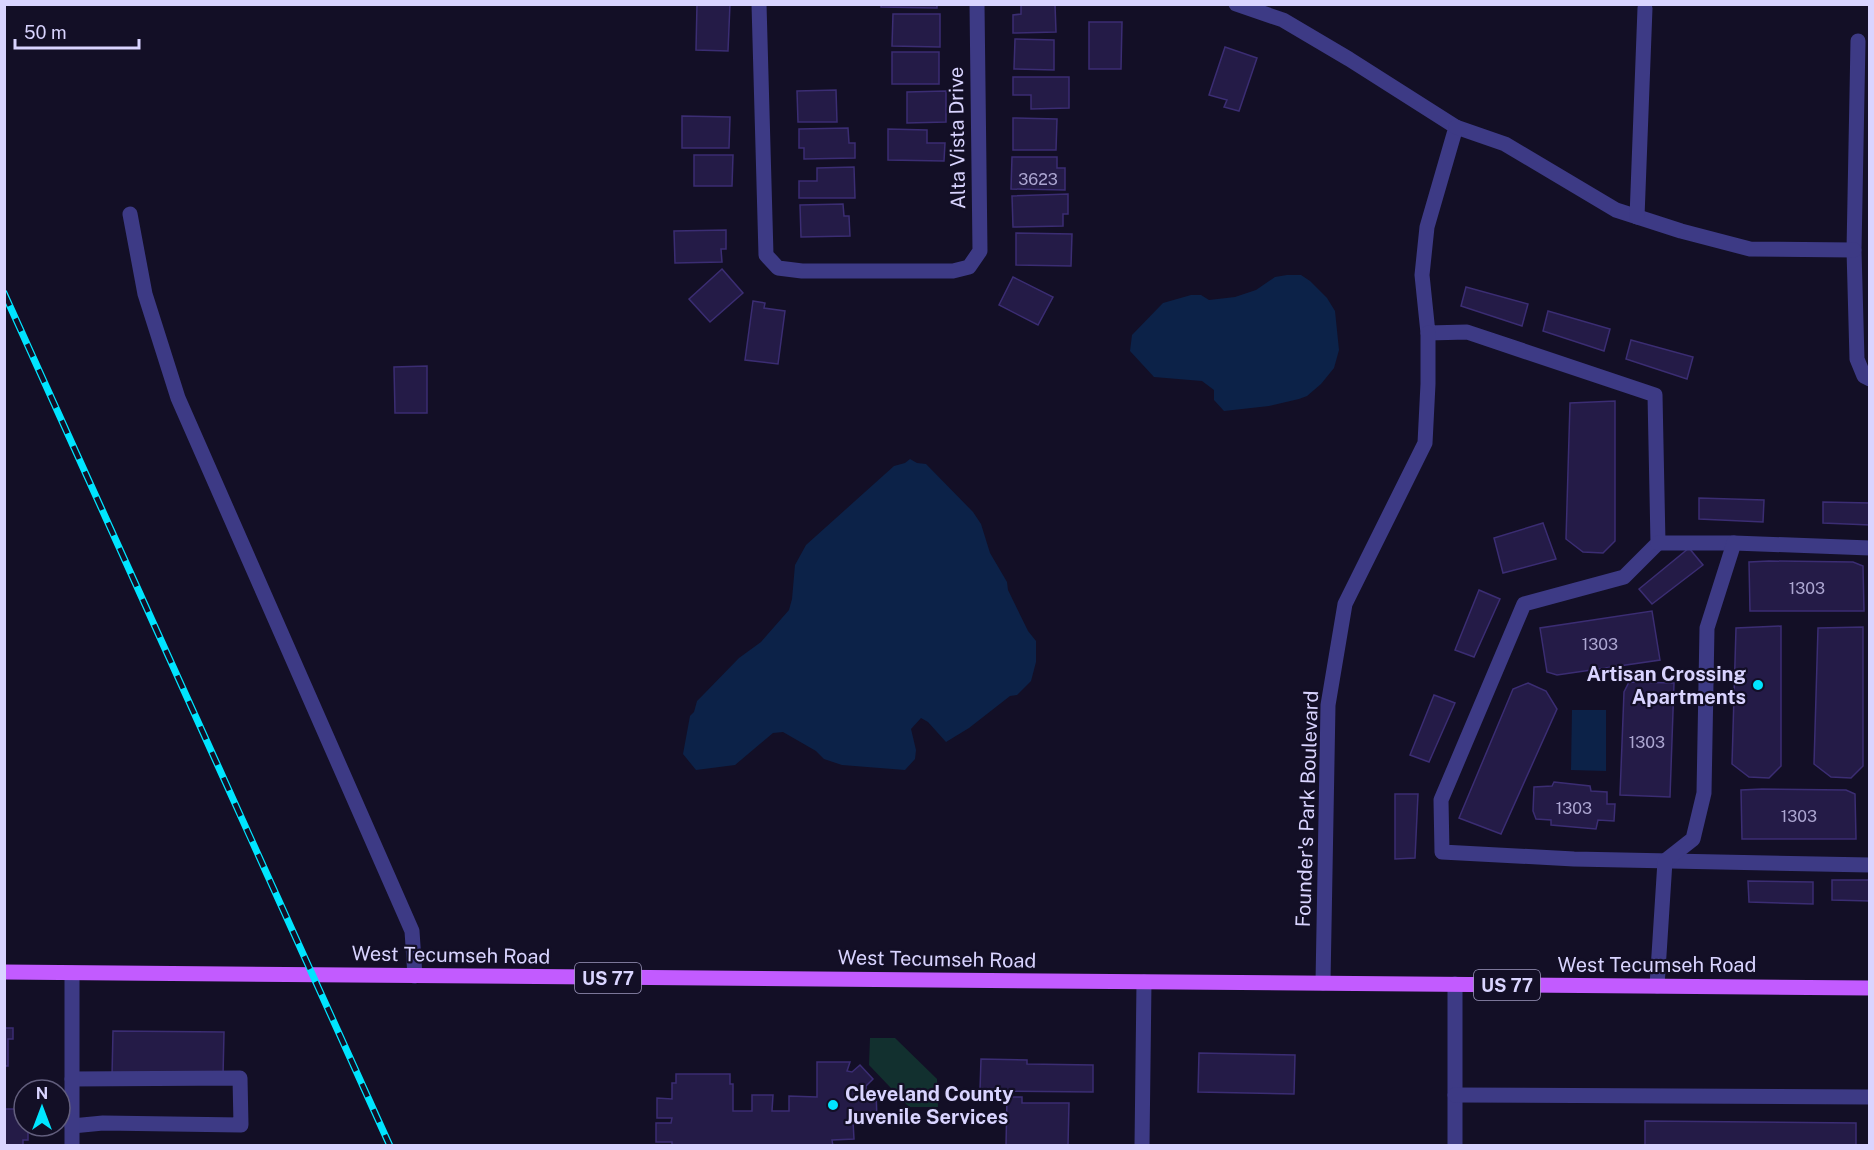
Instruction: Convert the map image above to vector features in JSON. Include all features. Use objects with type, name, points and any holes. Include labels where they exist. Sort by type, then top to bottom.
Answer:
[{"type":"main road","name":"West Tecumseh Road","points":[[4,972],[1869,988]]},
{"type":"street","name":"Alta Vista Drive","points":[[759,4],[766,255],[778,268],[802,271],[953,271],[969,267],[980,251],[976,4]]},
{"type":"street","points":[[1236,4],[1282,21],[1349,59],[1456,127],[1505,144],[1617,210],[1750,249],[1854,250]]},
{"type":"street","points":[[1637,217],[1645,8]]},
{"type":"street","points":[[1858,41],[1854,250],[1857,359],[1864,376],[1869,379]]},
{"type":"street","name":"Founder's Park Boulevard","points":[[1323,983],[1328,705],[1345,604],[1425,443],[1428,333],[1422,275],[1427,227],[1456,127]]},
{"type":"street","points":[[130,214],[145,294],[178,398],[412,931],[415,976]]},
{"type":"street","points":[[1428,333],[1467,332],[1655,395],[1658,543]]},
{"type":"street","points":[[1869,548],[1734,543],[1658,543],[1624,577],[1524,604],[1441,800],[1442,852],[1574,859],[1869,865]]},
{"type":"street","points":[[1657,986],[1665,861],[1694,839],[1704,793],[1707,628],[1734,543]]},
{"type":"street","points":[[72,973],[72,1078]]},
{"type":"street","points":[[1143,1146],[1144,982]]},
{"type":"street","points":[[1455,984],[1455,1146]]},
{"type":"street","points":[[72,1079],[240,1077],[241,1125],[103,1123],[72,1126]]},
{"type":"street","points":[[1455,1095],[1869,1097]]},
{"type":"green space","points":[[870,1038],[895,1038],[937,1079],[938,1107],[909,1107],[869,1065]]},
{"type":"water","points":[[1301,275],[1310,281],[1327,298],[1335,311],[1339,350],[1334,368],[1307,396],[1269,406],[1224,411],[1214,400],[1214,390],[1202,381],[1154,377],[1130,351],[1132,335],[1163,303],[1191,295],[1201,295],[1209,300],[1235,297],[1256,290],[1275,277]]},
{"type":"water","points":[[910,459],[926,464],[973,512],[981,524],[990,553],[1007,582],[1008,590],[1028,631],[1036,641],[1036,662],[1031,681],[1017,695],[1010,696],[969,728],[946,742],[928,722],[921,718],[911,729],[916,750],[915,759],[905,770],[842,765],[824,759],[816,751],[783,732],[773,733],[735,765],[696,770],[683,754],[690,716],[694,712],[697,701],[739,658],[761,642],[789,610],[795,565],[806,545],[894,466]]},
{"type":"water","points":[[1572,710],[1606,710],[1606,771],[1571,770]]},
{"type":"building","points":[[697,4],[730,4],[728,51],[696,50]]},
{"type":"building","points":[[881,4],[937,4],[937,8],[881,7]]},
{"type":"building","points":[[1021,4],[1055,4],[1056,32],[1013,33],[1013,15],[1021,14]]},
{"type":"building","points":[[893,14],[940,14],[940,47],[892,46]]},
{"type":"building","points":[[1089,22],[1122,22],[1121,69],[1089,69]]},
{"type":"building","points":[[1015,39],[1054,40],[1054,70],[1014,69]]},
{"type":"building","points":[[1225,47],[1257,58],[1239,111],[1224,107],[1227,100],[1209,95]]},
{"type":"building","points":[[892,52],[939,52],[939,84],[892,84]]},
{"type":"building","points":[[1013,77],[1069,77],[1069,108],[1031,109],[1031,95],[1013,95]]},
{"type":"building","points":[[836,90],[837,122],[798,122],[797,91]]},
{"type":"building","points":[[946,91],[946,122],[907,123],[907,92]]},
{"type":"building","points":[[682,116],[730,117],[729,148],[682,148]]},
{"type":"building","points":[[1013,118],[1057,119],[1056,150],[1013,150]]},
{"type":"building","points":[[848,128],[849,143],[855,143],[855,158],[804,159],[804,148],[799,148],[799,129]]},
{"type":"building","points":[[888,129],[927,130],[927,143],[945,143],[944,161],[888,160]]},
{"type":"building","points":[[694,155],[733,155],[732,186],[694,186]]},
{"type":"building","points":[[1012,157],[1057,157],[1057,168],[1065,168],[1065,190],[1011,189]]},
{"type":"building","points":[[854,167],[855,198],[799,198],[799,181],[817,181],[817,168]]},
{"type":"building","points":[[1068,194],[1068,214],[1063,214],[1063,226],[1013,227],[1012,196]]},
{"type":"building","points":[[843,204],[844,216],[849,216],[850,236],[801,237],[800,205]]},
{"type":"building","points":[[726,230],[726,249],[721,249],[722,262],[675,263],[674,231]]},
{"type":"building","points":[[1016,233],[1072,234],[1071,266],[1016,265]]},
{"type":"building","points":[[722,269],[743,293],[710,322],[689,299]]},
{"type":"building","points":[[1013,277],[1053,297],[1038,325],[999,305]]},
{"type":"building","points":[[1466,287],[1528,304],[1522,326],[1461,306]]},
{"type":"building","points":[[753,301],[765,303],[764,308],[785,311],[778,364],[745,360]]},
{"type":"building","points":[[1548,311],[1610,329],[1604,351],[1543,331]]},
{"type":"building","points":[[1631,340],[1693,357],[1687,379],[1626,359]]},
{"type":"building","points":[[427,366],[427,413],[395,413],[394,367]]},
{"type":"building","points":[[1615,401],[1615,541],[1603,553],[1583,552],[1566,539],[1570,403]]},
{"type":"building","points":[[1699,498],[1764,500],[1763,522],[1699,519]]},
{"type":"building","points":[[1823,502],[1870,503],[1870,525],[1823,523]]},
{"type":"building","points":[[1543,523],[1556,559],[1503,573],[1494,538]]},
{"type":"building","points":[[1689,548],[1703,565],[1652,604],[1639,589]]},
{"type":"building","points":[[1749,562],[1853,562],[1863,566],[1864,611],[1750,611]]},
{"type":"building","points":[[1479,590],[1500,599],[1474,657],[1455,650]]},
{"type":"building","points":[[1652,611],[1660,660],[1557,675],[1547,672],[1540,628]]},
{"type":"building","name":"Artisan Crossing Apartments","points":[[1781,626],[1781,766],[1769,778],[1749,777],[1732,764],[1736,628]]},
{"type":"building","points":[[1863,627],[1863,766],[1851,778],[1831,777],[1814,764],[1818,628]]},
{"type":"building","points":[[1629,682],[1674,683],[1670,797],[1620,795],[1624,692]]},
{"type":"building","points":[[1528,683],[1546,691],[1557,709],[1501,834],[1459,818],[1513,689]]},
{"type":"building","points":[[1434,695],[1455,703],[1429,762],[1410,755]]},
{"type":"building","points":[[1554,782],[1590,786],[1591,791],[1607,792],[1607,804],[1615,804],[1614,821],[1598,820],[1596,829],[1551,825],[1551,820],[1536,819],[1533,811],[1534,787],[1552,786]]},
{"type":"building","points":[[1741,790],[1846,790],[1855,794],[1856,839],[1742,839]]},
{"type":"building","points":[[1395,794],[1418,794],[1415,858],[1395,859]]},
{"type":"building","points":[[1832,880],[1870,880],[1870,901],[1832,900]]},
{"type":"building","points":[[1748,881],[1813,882],[1813,904],[1749,902]]},
{"type":"building","points":[[4,1028],[13,1028],[13,1039],[8,1039],[8,1066],[4,1066]]},
{"type":"building","points":[[113,1031],[224,1032],[223,1077],[112,1076]]},
{"type":"building","points":[[1199,1053],[1295,1055],[1294,1094],[1198,1092]]},
{"type":"building","points":[[981,1059],[1027,1060],[1027,1064],[1093,1065],[1093,1092],[980,1091]]},
{"type":"building","name":"Cleveland County Juvenile Services","points":[[817,1062],[850,1062],[847,1071],[852,1072],[860,1065],[873,1079],[866,1086],[866,1090],[876,1090],[877,1120],[853,1121],[854,1139],[832,1140],[833,1146],[672,1146],[672,1142],[656,1142],[656,1123],[671,1123],[672,1118],[657,1118],[657,1098],[672,1099],[672,1083],[676,1083],[676,1074],[730,1074],[730,1084],[733,1084],[733,1111],[752,1111],[752,1095],[773,1095],[772,1111],[789,1111],[789,1096],[817,1097]]},
{"type":"building","points":[[1007,1097],[1022,1097],[1022,1103],[1069,1103],[1068,1146],[1006,1146]]},
{"type":"building","points":[[4,1109],[12,1109],[12,1138],[28,1138],[28,1140],[23,1140],[23,1146],[4,1146]]},
{"type":"building","points":[[1645,1121],[1856,1123],[1856,1146],[1645,1146]]},
{"type":"railway","points":[[4,293],[390,1146]]},
{"type":"place","name":"Artisan Crossing Apartments","points":[[1758,685]]},
{"type":"place","name":"Cleveland County Juvenile Services","points":[[833,1105]]}]
